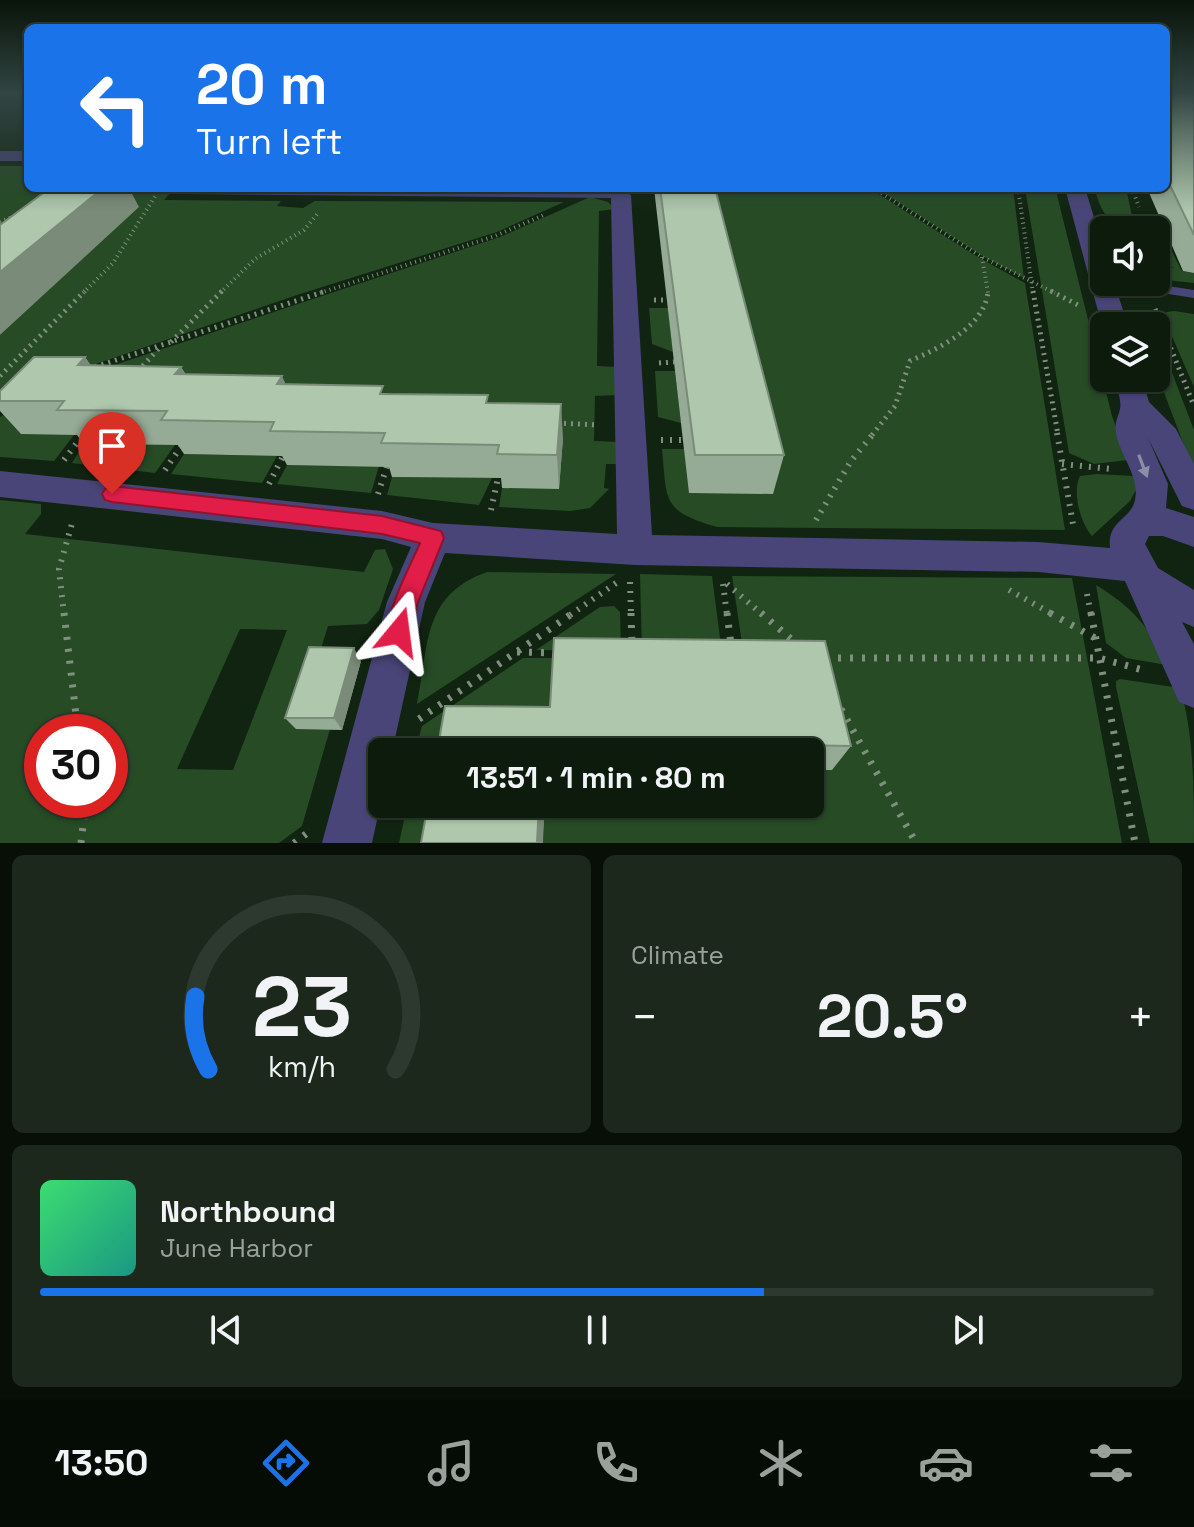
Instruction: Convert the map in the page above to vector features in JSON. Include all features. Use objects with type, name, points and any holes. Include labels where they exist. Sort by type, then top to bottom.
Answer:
[{"type":"street","points":[[0,156],[24,156]]},
{"type":"street","points":[[608,192],[621,195],[635,550]]},
{"type":"street","points":[[1076,192],[1090,230]]},
{"type":"street","points":[[1132,392],[1165,437],[1194,497]]},
{"type":"street","points":[[1132,392],[1129,431],[1146,472],[1151,497],[1150,508],[1124,541],[1151,601],[1176,680]]},
{"type":"street","points":[[0,484],[70,479],[382,525],[433,538],[635,550],[1038,557],[1140,574],[1166,596],[1194,609]]},
{"type":"street","points":[[1137,525],[1167,523],[1194,532]]},
{"type":"street","points":[[347,843],[406,602],[433,538]]},
{"type":"lane","points":[[1170,286],[1194,287]]},
{"type":"lane","points":[[1170,290],[1194,294]]},
{"type":"path","points":[[0,376],[113,263],[158,192]]},
{"type":"path","points":[[170,342],[255,259],[304,230],[334,192]]},
{"type":"path","points":[[93,368],[495,236],[595,192]]},
{"type":"path","points":[[879,192],[982,257],[1091,312]]},
{"type":"path","points":[[1019,192],[1031,283],[1075,537],[1059,535]]},
{"type":"path","points":[[1133,192],[1139,207]]},
{"type":"path","points":[[0,222],[22,213]]},
{"type":"path","points":[[808,533],[851,461],[895,406],[910,361],[935,350],[983,311],[989,282],[982,257]]},
{"type":"path","points":[[1154,305],[1194,406]]},
{"type":"path","points":[[133,376],[161,345]]},
{"type":"path","points":[[553,423],[630,426]]},
{"type":"path","points":[[76,714],[59,569],[70,479],[83,435]]},
{"type":"path","points":[[657,449],[656,440],[683,440]]},
{"type":"path","points":[[160,477],[182,445]]},
{"type":"path","points":[[266,488],[283,456]]},
{"type":"path","points":[[1062,464],[1119,470]]},
{"type":"path","points":[[377,499],[387,466]]},
{"type":"path","points":[[490,511],[498,478]]},
{"type":"path","points":[[419,719],[629,574],[632,654]]},
{"type":"path","points":[[732,656],[723,580],[803,649]]},
{"type":"path","points":[[1084,581],[1135,843]]},
{"type":"path","points":[[1002,586],[1095,639]]},
{"type":"path","points":[[517,652],[574,653]]},
{"type":"path","points":[[814,658],[1099,658],[1176,680]]},
{"type":"path","points":[[835,699],[916,843]]},
{"type":"path","points":[[81,843],[84,818]]},
{"type":"green space","points":[[0,166],[24,166],[24,192],[65,192],[0,232]]},
{"type":"green space","points":[[123,192],[171,192],[164,200],[281,201],[277,206],[303,208],[315,201],[564,202],[497,232],[297,295],[55,378],[0,407],[0,335],[138,207]]},
{"type":"green space","points":[[702,192],[875,192],[1025,283],[1065,530],[717,527],[686,516],[671,502],[667,493],[662,449],[684,449],[690,493]]},
{"type":"green space","points":[[882,192],[1013,192],[1024,278],[986,258]]},
{"type":"green space","points":[[1026,192],[1056,192],[1090,328],[1090,392],[1106,392],[1128,460],[1094,464],[1069,453]]},
{"type":"green space","points":[[1096,192],[1127,192],[1132,216],[1106,216]]},
{"type":"green space","points":[[590,197],[608,202],[615,209],[599,211],[597,366],[617,367],[618,395],[595,396],[594,441],[620,442],[620,464],[606,464],[604,488],[609,489],[590,508],[570,511],[499,507],[502,488],[559,488],[563,438],[74,435],[54,461],[0,457],[0,417],[43,393],[90,373],[500,237]]},
{"type":"green space","points":[[1170,250],[1182,271],[1194,273],[1194,283],[1170,280],[1170,268],[1173,268]]},
{"type":"green space","points":[[649,308],[668,308],[673,352],[652,344]]},
{"type":"green space","points":[[1174,311],[1194,314],[1194,387],[1170,332],[1170,312],[1167,312]]},
{"type":"green space","points":[[1170,367],[1194,430],[1194,472],[1164,392],[1170,392]]},
{"type":"green space","points":[[655,371],[675,371],[681,423],[658,417]]},
{"type":"green space","points":[[84,444],[175,445],[155,473],[72,463]]},
{"type":"green space","points":[[184,454],[277,456],[262,483],[171,474]]},
{"type":"green space","points":[[287,465],[379,466],[371,493],[277,484]]},
{"type":"green space","points":[[1080,476],[1134,476],[1137,488],[1130,501],[1092,536],[1081,515],[1077,490]]},
{"type":"green space","points":[[392,477],[492,478],[479,505],[387,495]]},
{"type":"green space","points":[[0,500],[41,504],[41,514],[25,534],[364,572],[375,550],[385,549],[393,569],[379,610],[367,624],[328,626],[296,729],[330,729],[302,826],[279,843],[0,843]],"holes":[[[240,629],[287,630],[233,770],[177,769]]]},
{"type":"green space","points":[[487,572],[616,574],[417,704],[427,642],[439,608],[450,594],[466,582]]},
{"type":"green space","points":[[640,574],[712,576],[722,653],[642,652]]},
{"type":"green space","points":[[732,576],[1072,578],[1122,843],[543,843],[544,818],[824,818],[824,770],[831,770],[824,762],[824,738],[804,738],[746,670]]},
{"type":"green space","points":[[1096,585],[1120,601],[1138,619],[1167,665],[1126,658],[1106,643]]},
{"type":"green space","points":[[614,606],[620,612],[621,651],[536,650],[600,607]]},
{"type":"green space","points":[[523,658],[622,658],[562,738],[419,738],[422,726]]},
{"type":"green space","points":[[1120,679],[1180,688],[1191,743],[1194,843],[1150,843],[1116,687],[1116,681]]},
{"type":"green space","points":[[404,818],[442,818],[439,843],[399,843]]},
{"type":"building","points":[[1170,133],[1194,133],[1194,235],[1170,185]]},
{"type":"building","points":[[45,192],[98,192],[0,272],[0,225]]},
{"type":"building","points":[[661,192],[716,192],[784,455],[695,455]]},
{"type":"building","points":[[34,357],[85,357],[78,365],[181,367],[175,374],[282,376],[277,384],[383,386],[380,394],[488,395],[486,403],[561,404],[557,455],[497,454],[499,445],[381,443],[385,433],[270,431],[274,422],[161,420],[167,411],[57,410],[64,401],[0,401],[0,391]]},
{"type":"building","points":[[554,638],[825,641],[851,746],[824,746],[824,738],[439,738],[445,706],[550,707]]},
{"type":"building","points":[[309,647],[354,648],[334,718],[285,718]]},
{"type":"building","points":[[425,818],[538,818],[537,843],[421,843]]},
{"type":"route","points":[[112,494],[382,525],[433,538],[406,602],[399,632]]}]
